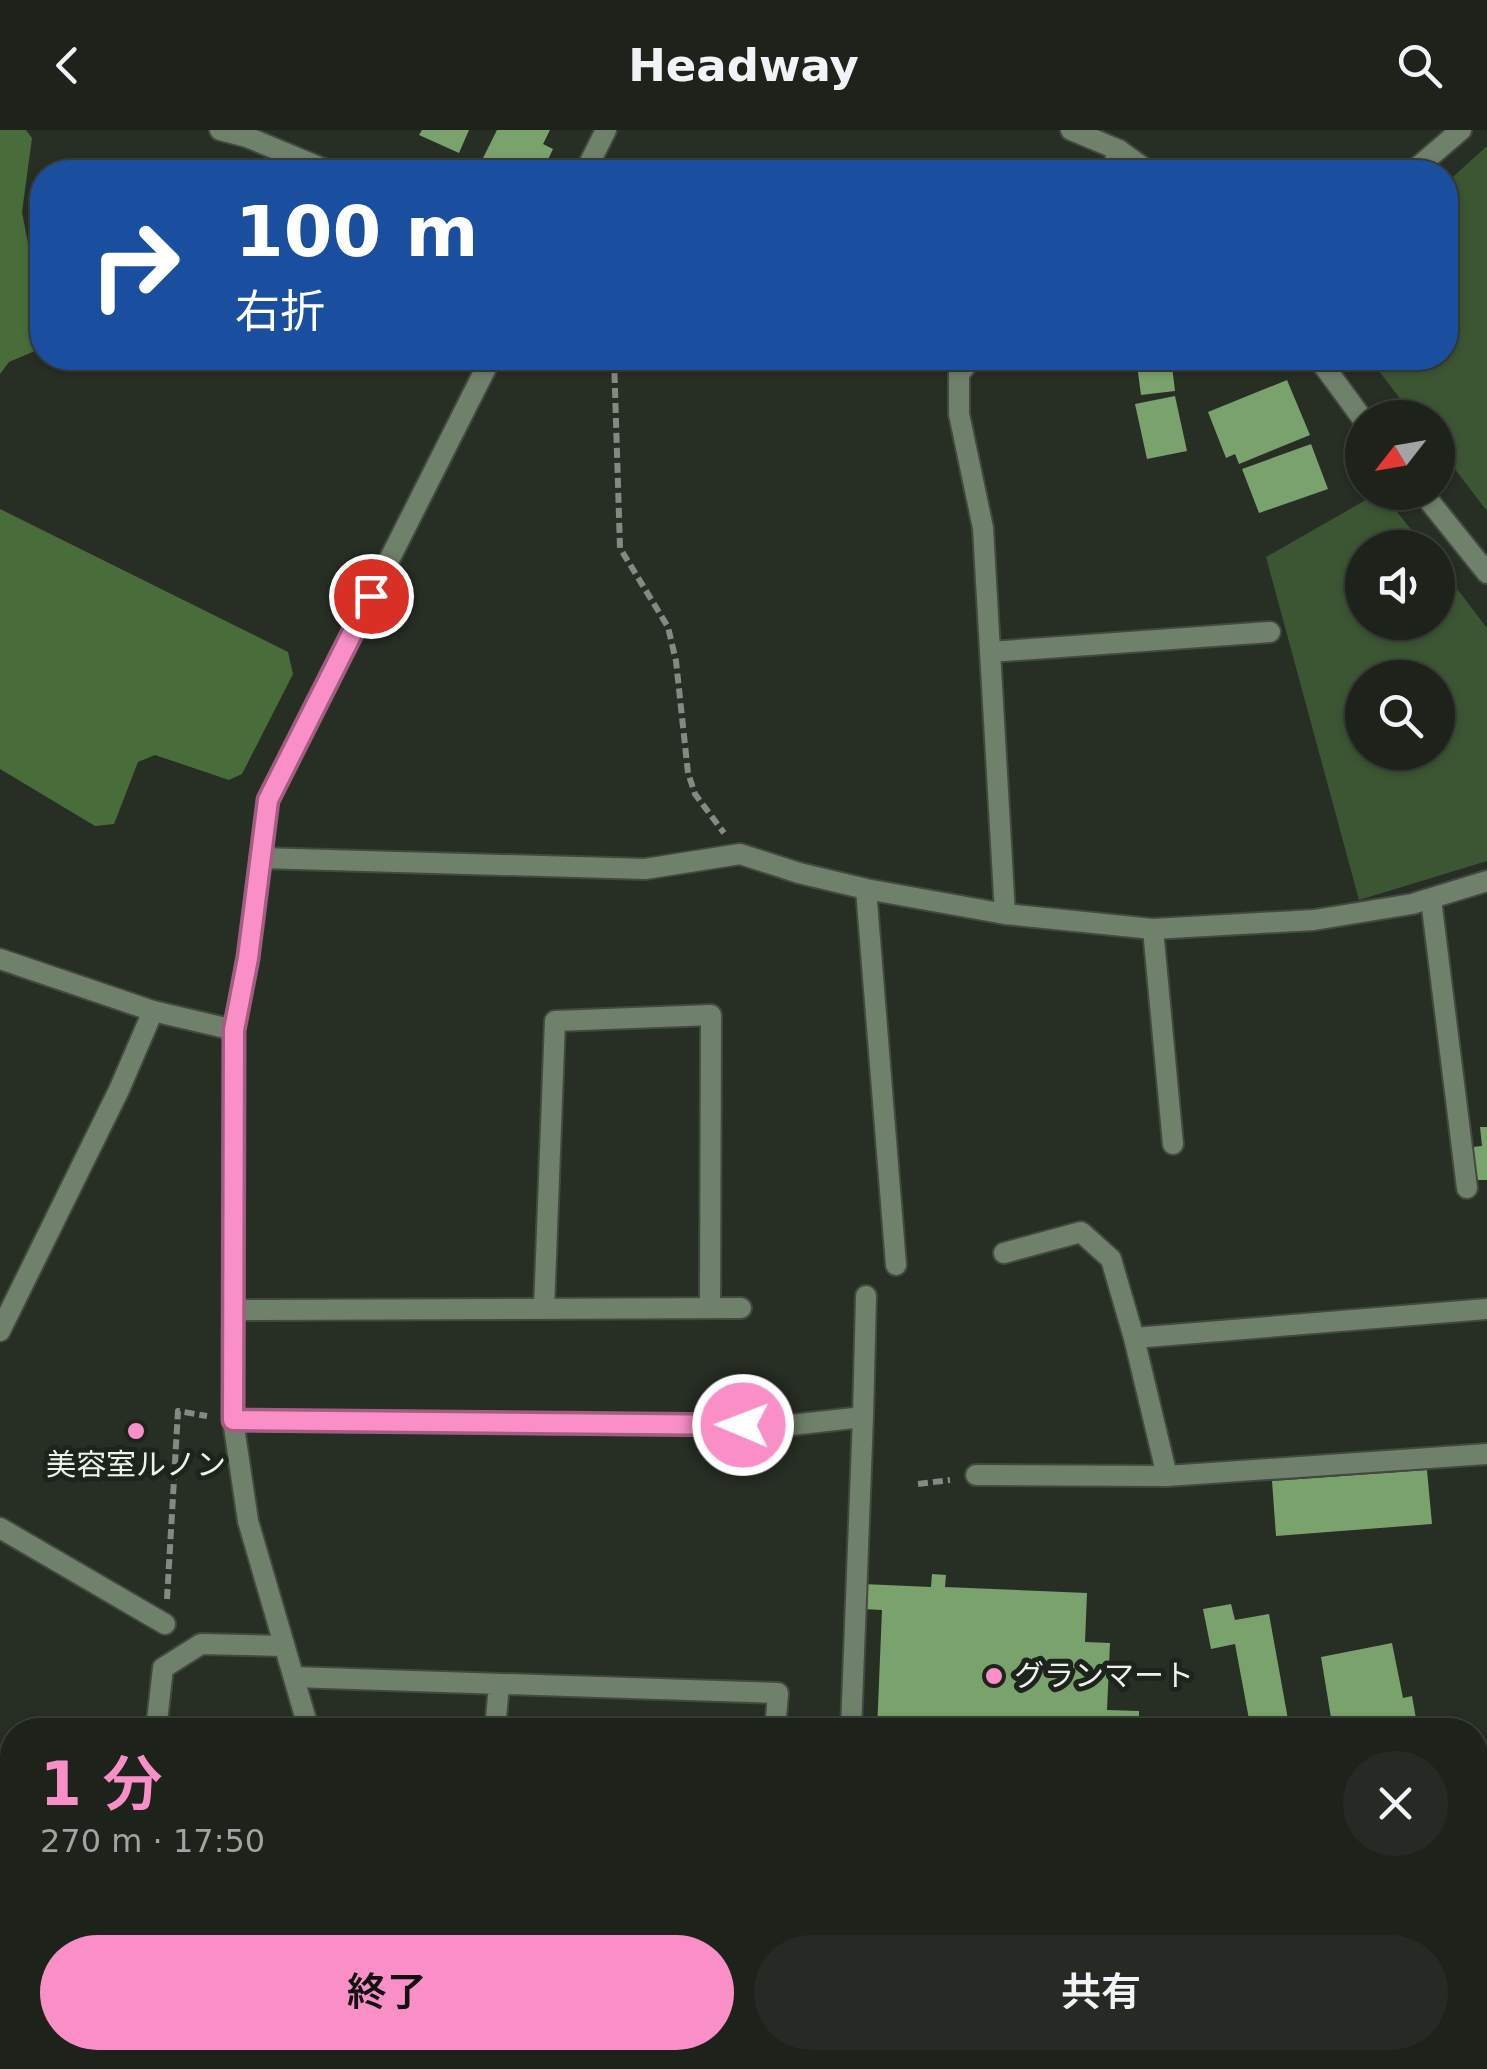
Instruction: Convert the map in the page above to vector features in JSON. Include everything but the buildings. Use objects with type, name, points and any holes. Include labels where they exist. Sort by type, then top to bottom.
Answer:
[{"type":"street","points":[[220,130],[303,160]]},
{"type":"street","points":[[591,160],[606,130]]},
{"type":"street","points":[[1071,130],[1119,150],[1132,160]]},
{"type":"street","points":[[1426,160],[1461,130]]},
{"type":"street","points":[[1115,160],[1119,150]]},
{"type":"street","points":[[305,1718],[248,1522],[233,1420],[234,1030],[248,958],[268,800],[485,370]]},
{"type":"street","points":[[962,370],[958,414],[982,528],[1005,914]]},
{"type":"street","points":[[1327,370],[1349,400]]},
{"type":"street","points":[[1436,510],[1487,573]]},
{"type":"street","points":[[990,652],[1270,632]]},
{"type":"street","points":[[260,858],[645,869],[740,854],[866,889],[1005,914],[1153,929],[1314,920],[1431,899],[1487,881]]},
{"type":"street","points":[[866,889],[896,1265]]},
{"type":"street","points":[[1431,899],[1466,1188]]},
{"type":"street","points":[[1153,929],[1173,1144]]},
{"type":"street","points":[[0,960],[153,1011],[234,1030]]},
{"type":"street","points":[[0,1331],[119,1090],[153,1011]]},
{"type":"street","points":[[544,1308],[555,1021],[711,1015],[710,1308]]},
{"type":"street","points":[[1004,1253],[1081,1232],[1111,1259],[1167,1476]]},
{"type":"street","points":[[851,1718],[866,1296]]},
{"type":"street","points":[[233,1310],[741,1308]]},
{"type":"street","points":[[1134,1338],[1487,1309]]},
{"type":"street","points":[[233,1420],[782,1426],[863,1418]]},
{"type":"street","points":[[976,1475],[1167,1476],[1487,1454]]},
{"type":"street","points":[[0,1528],[165,1624]]},
{"type":"street","points":[[157,1718],[162,1668],[201,1644],[282,1646]]},
{"type":"street","points":[[294,1677],[778,1694],[776,1718]]},
{"type":"street","points":[[496,1718],[499,1684]]},
{"type":"path","points":[[614,370],[620,548],[668,628],[676,662],[688,773],[695,794],[740,854]]},
{"type":"path","points":[[165,1624],[178,1411],[233,1420]]},
{"type":"green space","points":[[0,130],[26,130],[32,138],[22,212],[30,243],[30,353],[9,362],[0,374]]},
{"type":"green space","points":[[1487,146],[1487,511],[1455,469],[1455,400],[1401,400],[1378,370],[1458,370],[1458,172]]},
{"type":"green space","points":[[0,509],[288,652],[293,674],[242,774],[229,780],[155,755],[138,762],[114,824],[95,826],[0,769]]},
{"type":"green space","points":[[1348,510],[1396,510],[1411,530],[1345,530],[1345,640],[1455,640],[1455,586],[1487,628],[1487,861],[1359,900],[1266,557]]},
{"type":"place","name":"美容室ルノン","points":[[136,1431]]},
{"type":"place","name":"グランマート","points":[[994,1676]]},
{"type":"route","points":[[371,596],[268,800],[248,958],[234,1030],[233,1420],[743,1425]]}]
